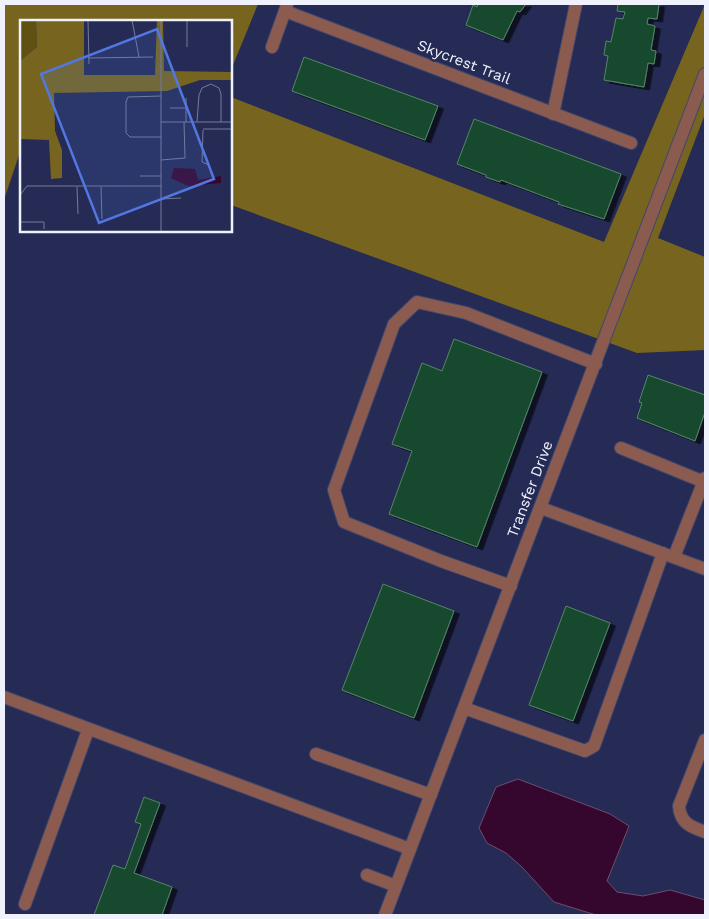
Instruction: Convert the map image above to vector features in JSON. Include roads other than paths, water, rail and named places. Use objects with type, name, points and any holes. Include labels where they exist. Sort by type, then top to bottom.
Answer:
[{"type":"street","points":[[553,114],[576,4]]},
{"type":"street","points":[[272,47],[286,7]]},
{"type":"street","name":"Skycrest Trail","points":[[286,7],[553,114],[631,143]]},
{"type":"street","name":"Transfer Drive","points":[[385,915],[705,74]]},
{"type":"street","points":[[511,586],[441,561],[344,522],[334,490],[394,324],[417,302],[466,313],[596,364]]},
{"type":"street","points":[[464,708],[585,751],[594,746],[668,555],[704,480],[621,448]]},
{"type":"street","points":[[541,508],[705,569]]},
{"type":"street","points":[[4,697],[410,849]]},
{"type":"street","points":[[25,904],[88,730]]},
{"type":"street","points":[[705,740],[680,806],[680,815],[685,823],[705,832]]},
{"type":"street","points":[[316,754],[431,795]]},
{"type":"street","points":[[367,875],[396,886]]}]
